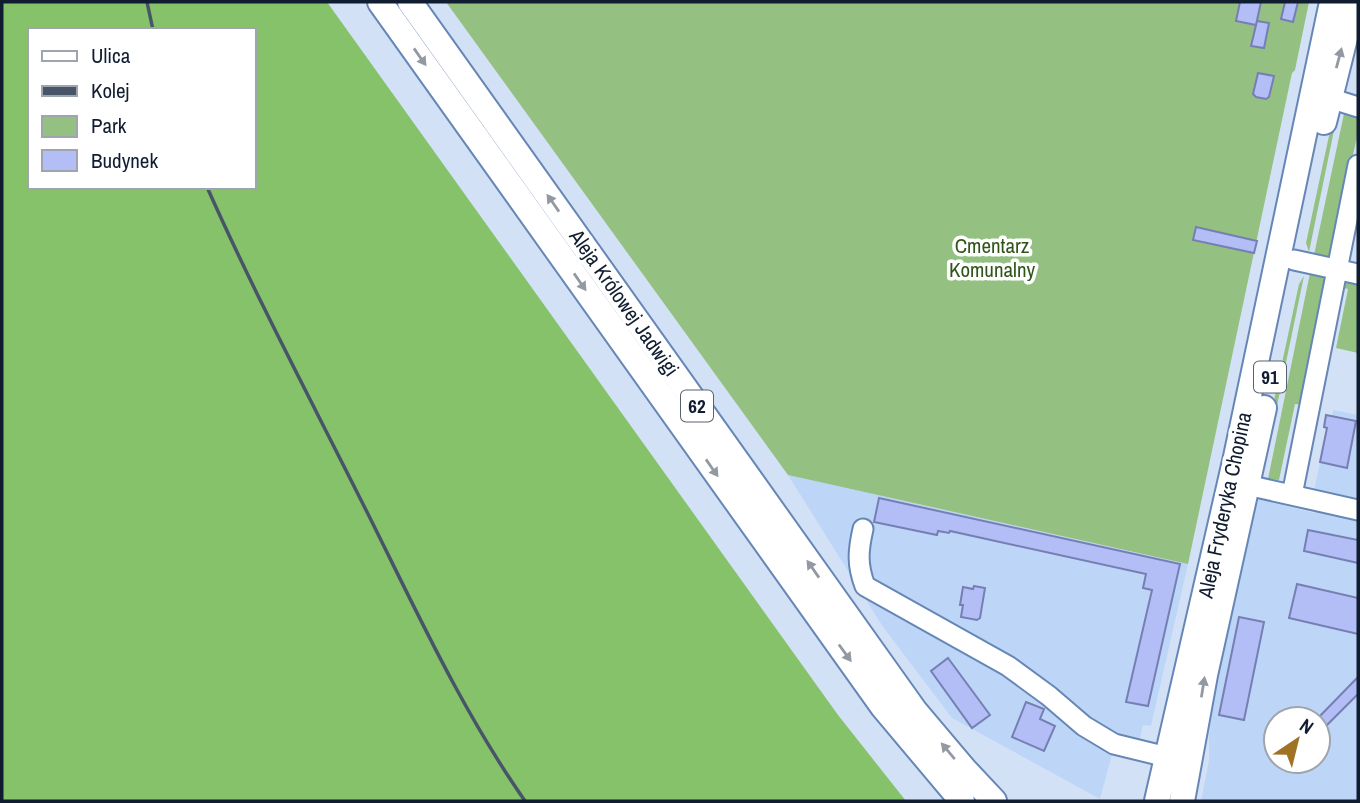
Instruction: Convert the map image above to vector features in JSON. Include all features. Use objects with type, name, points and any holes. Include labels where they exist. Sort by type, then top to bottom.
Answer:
[{"type":"main road","name":"Aleja Królowej Jadwigi","points":[[380,2],[883,707],[962,801]]},
{"type":"main road","name":"Aleja Królowej Jadwigi","points":[[410,2],[915,711],[995,801]]},
{"type":"main road","name":"Aleja Fryderyka Chopina","points":[[1182,801],[1176,753],[1332,2]]},
{"type":"main road","name":"Aleja Fryderyka Chopina","points":[[1157,801],[1205,675],[1329,98],[1354,2]]},
{"type":"lane","points":[[1329,98],[1358,107]]},
{"type":"lane","points":[[1292,495],[1358,165]]},
{"type":"lane","points":[[1294,261],[1358,274]]},
{"type":"lane","points":[[1247,485],[1358,510]]},
{"type":"lane","points":[[863,529],[858,555],[859,570],[865,586],[1008,666],[1084,726],[1114,744],[1176,753]]},
{"type":"shaded area","points":[[1333,410],[1358,415],[1358,801],[1201,801],[1209,760],[1209,736],[1219,656],[1256,499],[1315,513],[1320,494],[1314,492],[1327,429],[1324,427],[1326,415],[1332,416]]},
{"type":"shaded area","points":[[788,475],[1188,564],[1151,726],[1143,725],[1138,746],[1113,751],[1100,799],[952,718],[883,627]]},
{"type":"green space","points":[[2,2],[327,2],[838,715],[906,801],[2,801]]},
{"type":"green space","name":"Cmentarz Komunalny","points":[[446,2],[1309,2],[1188,564],[788,475]]},
{"type":"green space","points":[[1345,109],[1358,112],[1358,133],[1329,259],[1314,255]]},
{"type":"green space","points":[[1338,111],[1309,252],[1306,243],[1333,117]]},
{"type":"green space","points":[[1310,273],[1321,275],[1327,280],[1305,405],[1295,404],[1279,480],[1268,479]]},
{"type":"green space","points":[[1304,276],[1274,420],[1274,400],[1299,284]]},
{"type":"green space","points":[[1358,280],[1358,353],[1336,348],[1348,289],[1339,287],[1346,281]]},
{"type":"building","points":[[1240,2],[1261,2],[1256,25],[1236,21]]},
{"type":"building","points":[[1285,2],[1298,2],[1293,22],[1281,19]]},
{"type":"building","points":[[1257,21],[1269,23],[1264,48],[1251,46]]},
{"type":"building","points":[[1258,73],[1274,76],[1269,97],[1266,99],[1253,94]]},
{"type":"building","points":[[1196,227],[1257,241],[1254,253],[1193,240]]},
{"type":"building","points":[[1326,415],[1356,421],[1347,468],[1320,462],[1327,428],[1324,427]]},
{"type":"building","points":[[879,498],[1180,564],[1148,706],[1126,702],[1152,590],[1143,588],[1146,574],[950,531],[938,531],[937,535],[874,522]]},
{"type":"building","points":[[1308,530],[1358,540],[1358,563],[1304,551]]},
{"type":"building","points":[[1297,584],[1358,598],[1358,634],[1289,618]]},
{"type":"building","points":[[974,586],[985,588],[980,618],[977,620],[961,617],[963,587],[973,589]]},
{"type":"building","points":[[1239,617],[1264,622],[1244,720],[1219,715]]},
{"type":"building","points":[[948,658],[990,715],[972,728],[931,671]]},
{"type":"building","points":[[1358,677],[1358,694],[1332,720],[1331,705]]},
{"type":"building","points":[[1026,702],[1044,709],[1040,719],[1055,726],[1044,751],[1012,737]]},
{"type":"railway","points":[[147,2],[153,28]]},
{"type":"railway","points":[[208,189],[265,310],[441,660],[481,732],[525,801]]}]
